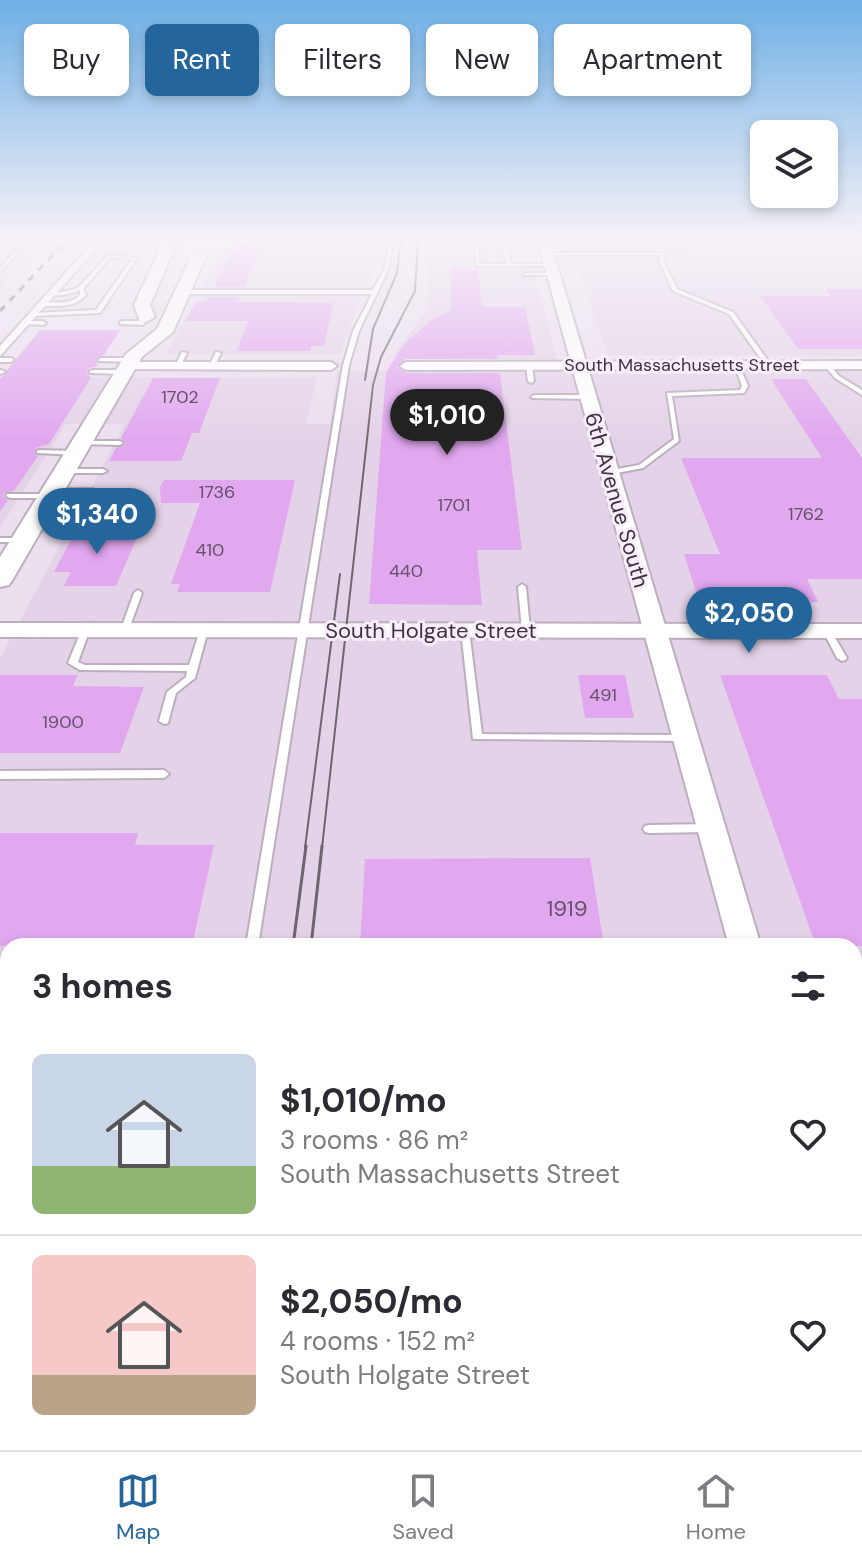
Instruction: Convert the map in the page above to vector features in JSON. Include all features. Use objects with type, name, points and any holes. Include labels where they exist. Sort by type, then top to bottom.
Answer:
[{"type":"main road","points":[[154,322],[157,306]]},
{"type":"main road","points":[[0,579],[11,540],[47,500],[162,306]]},
{"type":"main road","points":[[154,322],[170,306]]},
{"type":"main road","name":"South Holgate Street","points":[[0,630],[862,631]]},
{"type":"street","points":[[0,353],[43,306]]},
{"type":"street","name":"6th Avenue South","points":[[562,306],[743,938]]},
{"type":"street","points":[[130,363],[331,366]]},
{"type":"street","name":"South Massachusetts Street","points":[[406,366],[862,365]]},
{"type":"lane","points":[[71,314],[73,306]]},
{"type":"lane","points":[[31,319],[98,312],[102,306]]},
{"type":"lane","points":[[253,938],[346,365],[356,331],[369,306]]},
{"type":"lane","points":[[713,306],[731,313],[768,365]]},
{"type":"lane","points":[[31,319],[43,323]]},
{"type":"lane","points":[[122,323],[154,322]]},
{"type":"lane","points":[[178,366],[184,353]]},
{"type":"lane","points":[[212,366],[218,353]]},
{"type":"lane","points":[[0,360],[11,360]]},
{"type":"lane","points":[[101,360],[130,363]]},
{"type":"lane","points":[[92,372],[130,363]]},
{"type":"lane","points":[[609,473],[641,467],[677,440],[669,394],[742,392],[745,386],[736,365]]},
{"type":"lane","points":[[827,365],[837,377],[862,393]]},
{"type":"lane","points":[[529,366],[531,381]]},
{"type":"lane","points":[[534,397],[588,397]]},
{"type":"lane","points":[[73,456],[120,443]]},
{"type":"lane","points":[[39,452],[73,456],[103,471]]},
{"type":"lane","points":[[47,500],[93,491]]},
{"type":"lane","points":[[10,496],[47,500],[82,515]]},
{"type":"lane","points":[[522,587],[526,630]]},
{"type":"lane","points":[[125,629],[138,593]]},
{"type":"lane","points":[[86,629],[73,663],[83,668],[193,668]]},
{"type":"lane","points":[[164,721],[172,692],[190,678],[204,630]]},
{"type":"lane","points":[[465,630],[477,737],[686,738]]},
{"type":"lane","points":[[827,631],[842,658]]},
{"type":"lane","points":[[0,775],[164,774]]},
{"type":"lane","points":[[649,829],[712,828]]},
{"type":"shaded area","points":[[192,306],[358,306],[340,354],[166,354]]},
{"type":"shaded area","points":[[427,306],[543,306],[557,359],[393,359]]},
{"type":"shaded area","points":[[590,306],[862,306],[862,356],[608,355]]},
{"type":"shaded area","points":[[337,371],[862,371],[862,938],[0,938],[0,658],[125,424],[66,424],[0,528],[0,377],[317,377],[306,424],[330,424]]},
{"type":"building","points":[[194,306],[332,306],[324,346],[311,346],[310,351],[237,351],[248,321],[186,321]]},
{"type":"building","points":[[451,306],[525,307],[535,355],[497,355],[498,359],[406,359],[397,367],[406,373],[500,373],[522,550],[477,550],[482,605],[369,604],[386,372],[405,343],[430,321],[451,310]]},
{"type":"building","points":[[767,306],[862,306],[862,349],[798,349]]},
{"type":"building","points":[[40,330],[120,330],[104,355],[96,358],[97,367],[89,368],[87,373],[91,378],[49,444],[36,448],[34,453],[38,456],[14,491],[4,493],[3,497],[8,500],[0,511],[0,379]]},
{"type":"building","points":[[153,378],[220,378],[199,433],[192,433],[181,461],[109,461],[116,448],[126,444],[121,438]]},
{"type":"building","points":[[771,379],[806,379],[862,458],[862,579],[807,579],[818,602],[699,601],[684,554],[720,554],[681,458],[822,458]]},
{"type":"building","points":[[164,480],[295,480],[270,592],[177,592],[180,584],[171,584],[200,503],[161,503],[160,487]]},
{"type":"building","points":[[77,528],[141,528],[116,586],[64,586],[71,572],[54,572]]},
{"type":"building","points":[[0,675],[78,675],[73,686],[144,687],[120,753],[0,753]]},
{"type":"building","points":[[578,675],[625,675],[634,718],[585,718]]},
{"type":"building","points":[[720,675],[827,675],[839,699],[862,699],[862,938],[813,938]]},
{"type":"building","points":[[0,833],[138,833],[135,845],[214,845],[194,938],[0,938]]},
{"type":"building","points":[[590,858],[603,938],[360,938],[365,859]]},
{"type":"tram line","points":[[365,380],[373,329],[383,306]]},
{"type":"tram line","points":[[322,848],[373,385],[381,357],[407,306]]},
{"type":"tram line","points":[[305,848],[340,574]]},
{"type":"tram line","points":[[294,938],[306,846]]},
{"type":"tram line","points":[[312,938],[322,846]]},
{"type":"railway","points":[[0,311],[5,306]]}]
